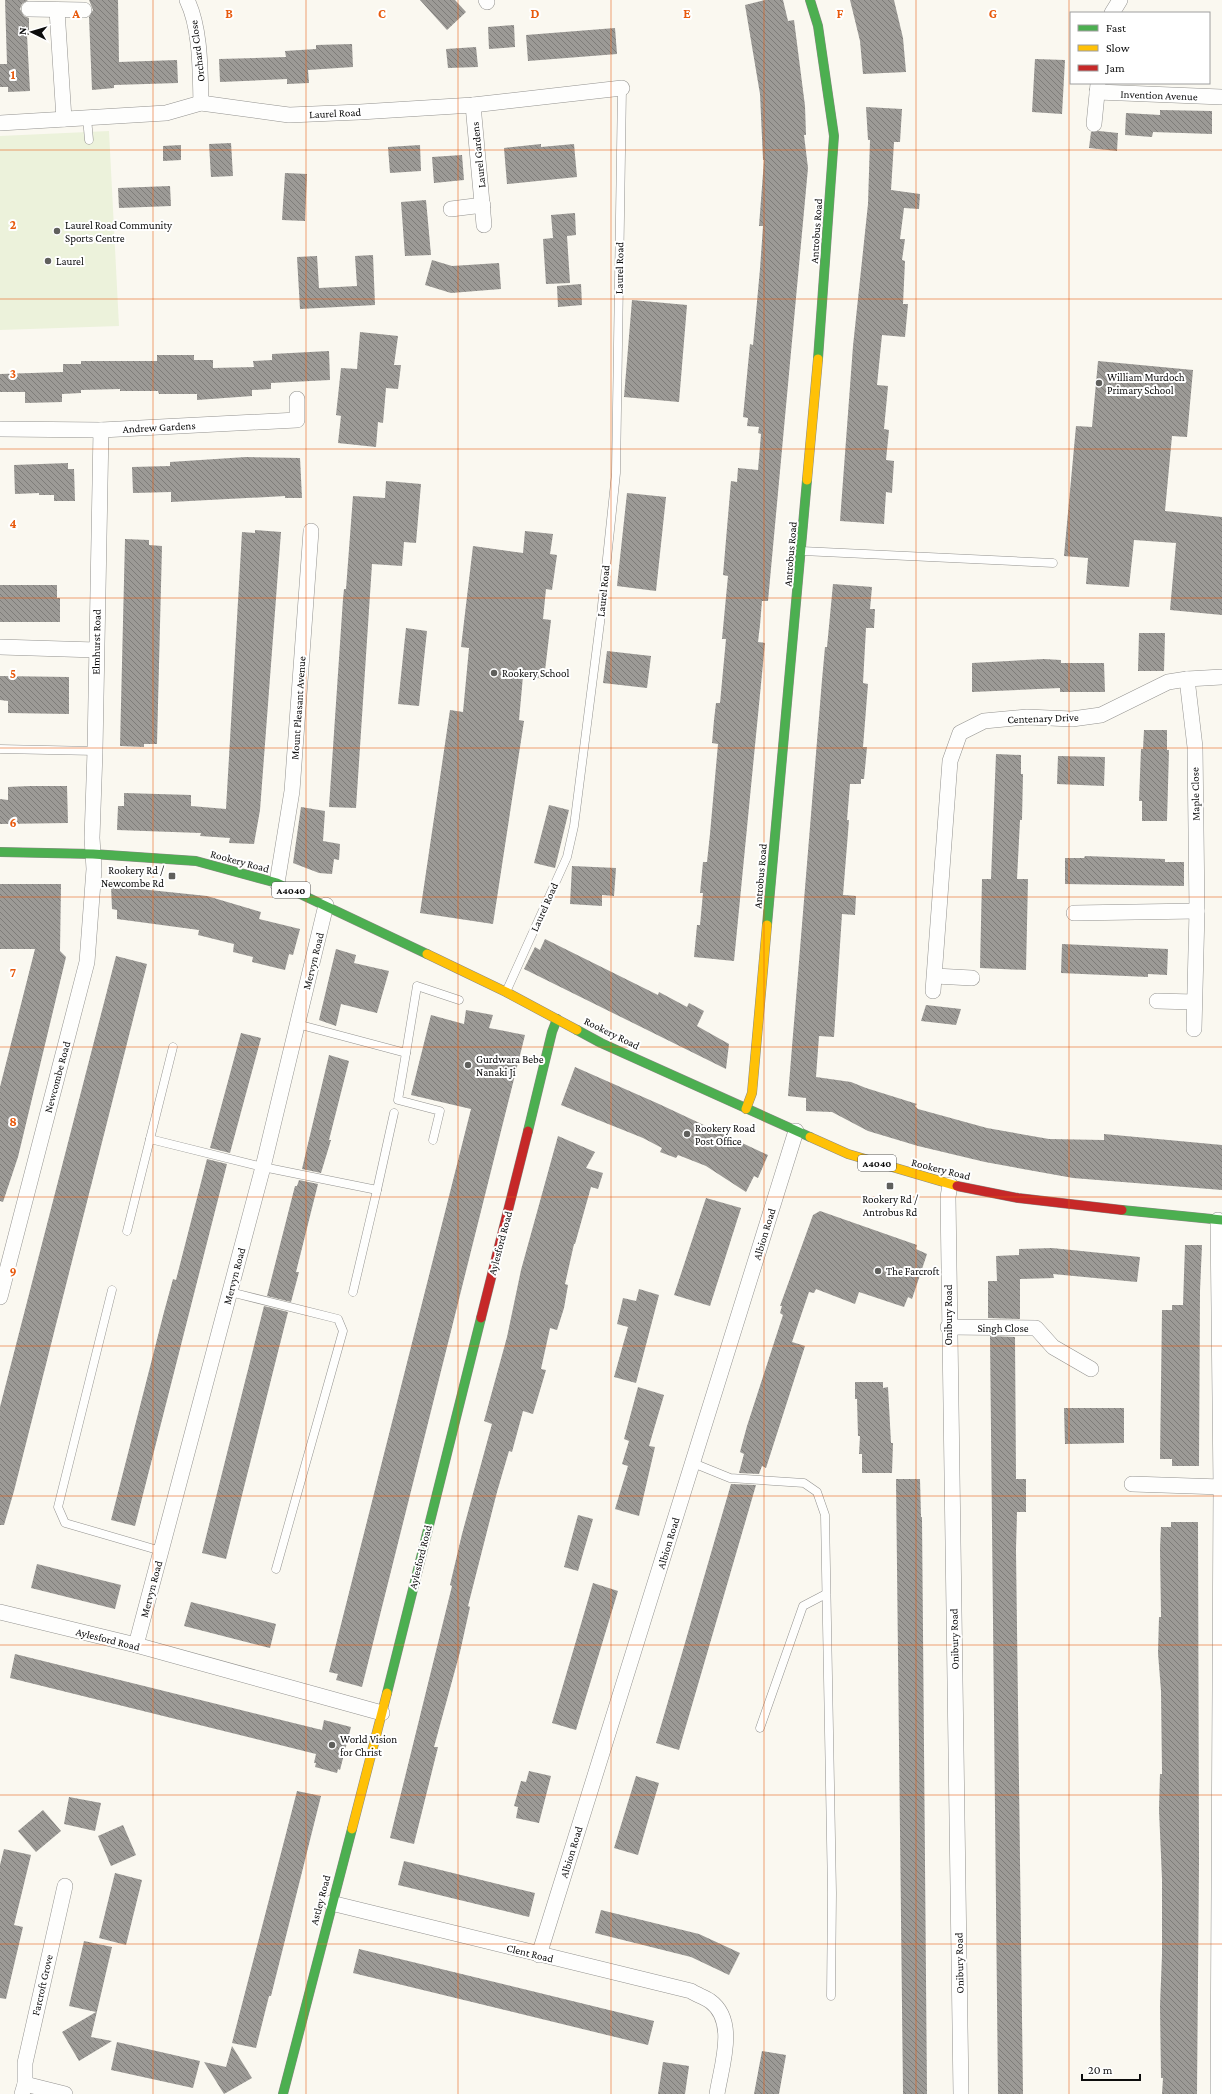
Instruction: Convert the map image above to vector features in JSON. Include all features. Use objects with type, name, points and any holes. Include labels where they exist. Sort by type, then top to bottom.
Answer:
[{"type":"street","name":"Orchard Close","points":[[187,0],[191,9],[200,57],[202,103]]},
{"type":"street","name":"Antrobus Road","points":[[746,1109],[752,1094],[802,551],[823,308],[834,136],[818,26],[810,0]]},
{"type":"street","points":[[1113,12],[1120,0]]},
{"type":"street","points":[[29,9],[84,10]]},
{"type":"street","points":[[57,10],[64,119]]},
{"type":"street","name":"Laurel Road","points":[[0,123],[166,113],[202,103],[289,115],[474,105],[622,88]]},
{"type":"street","name":"Invention Avenue","points":[[1094,124],[1097,88],[1222,97]]},
{"type":"street","name":"Laurel Gardens","points":[[474,105],[484,225]]},
{"type":"street","points":[[451,209],[483,205]]},
{"type":"street","name":"Andrew Gardens","points":[[0,429],[101,430],[297,420],[297,399]]},
{"type":"street","name":"Elmhurst Road","points":[[93,854],[92,838],[101,430]]},
{"type":"street","name":"Mount Pleasant Avenue","points":[[277,883],[292,791],[311,531]]},
{"type":"street","points":[[0,647],[96,650]]},
{"type":"street","name":"Centenary Drive","points":[[972,978],[934,983],[950,761],[960,733],[984,721],[1027,717],[1072,719],[1101,714],[1168,682],[1222,677]]},
{"type":"street","name":"Maple Close","points":[[1188,679],[1195,747],[1197,911],[1194,1029]]},
{"type":"street","name":"Rookery Road","points":[[0,852],[93,854],[196,861],[277,883],[506,992],[602,1043],[848,1154],[950,1185],[1018,1198],[1068,1205],[1220,1220]]},
{"type":"street","name":"Newcombe Road","points":[[0,1297],[87,962],[93,854]]},
{"type":"street","name":"Mervyn Road","points":[[136,1645],[263,1167],[326,905]]},
{"type":"street","points":[[1074,913],[1197,911]]},
{"type":"street","points":[[1157,1001],[1194,1002]]},
{"type":"street","name":"Aylesford Road","points":[[0,1612],[136,1645],[382,1713],[452,1428],[516,1183],[552,1032],[557,1019]]},
{"type":"street","name":"Albion Road","points":[[539,1955],[796,1131]]},
{"type":"street","name":"Onibury Road","points":[[950,1185],[948,1197],[948,1327],[961,2094]]},
{"type":"street","points":[[1218,2094],[1222,1487],[1220,1220]]},
{"type":"street","name":"Singh Close","points":[[948,1327],[1036,1328],[1053,1347],[1091,1369]]},
{"type":"street","points":[[1132,1484],[1222,1487]]},
{"type":"street","name":"Astley Road","points":[[283,2094],[331,1903],[382,1713]]},
{"type":"street","name":"Farcroft Grove","points":[[23,2089],[25,2063],[65,1886]]},
{"type":"street","name":"Clent Road","points":[[331,1903],[691,1991],[711,2002],[722,2015],[726,2033],[716,2094]]},
{"type":"street","points":[[23,2089],[65,2094]]},
{"type":"lane","name":"Laurel Road","points":[[506,992],[567,857],[574,826],[601,615],[616,473],[622,88]]},
{"type":"lane","points":[[87,118],[89,140]]},
{"type":"lane","points":[[802,551],[1053,563]]},
{"type":"lane","points":[[0,749],[95,751]]},
{"type":"lane","points":[[432,1140],[440,1111],[398,1100],[417,986],[459,1000]]},
{"type":"lane","points":[[297,1024],[406,1053]]},
{"type":"lane","points":[[127,1231],[173,1047]]},
{"type":"lane","points":[[354,1292],[394,1113]]},
{"type":"lane","points":[[150,1139],[263,1167],[377,1190]]},
{"type":"lane","points":[[112,1290],[58,1507],[65,1523],[161,1551]]},
{"type":"lane","points":[[230,1292],[338,1319],[343,1331],[276,1569]]},
{"type":"lane","points":[[693,1463],[730,1478],[804,1483],[817,1492],[825,1515],[832,1893],[831,1996]]},
{"type":"lane","points":[[760,1728],[804,1606],[826,1594]]},
{"type":"green space","name":"Laurel Road Community Sports Centre","points":[[109,131],[119,326],[0,330],[0,136]]},
{"type":"building","points":[[5,0],[28,0],[22,4],[20,9],[24,16],[29,18],[29,35],[27,35],[30,91],[8,92],[8,87],[0,87],[0,64],[7,64]]},
{"type":"building","points":[[89,0],[118,0],[119,62],[177,60],[178,83],[114,85],[114,88],[92,90],[89,17],[93,10]]},
{"type":"building","points":[[420,0],[455,0],[466,12],[447,30]]},
{"type":"building","points":[[765,0],[783,0],[788,21],[794,20],[805,106],[806,135],[804,135],[808,168],[768,601],[762,601],[758,642],[765,643],[734,961],[694,957],[697,925],[700,925],[703,893],[700,893],[703,862],[707,862],[718,744],[712,743],[716,703],[720,703],[726,639],[722,639],[728,576],[723,575],[731,481],[737,482],[738,468],[758,470],[761,434],[758,433],[759,427],[747,426],[748,418],[743,417],[750,344],[753,345],[760,269],[763,226],[759,226],[764,160],[760,94],[745,5]]},
{"type":"building","points":[[850,0],[894,0],[903,38],[906,72],[863,74],[860,41]]},
{"type":"building","points":[[514,25],[515,47],[489,49],[488,27]]},
{"type":"building","points":[[615,28],[617,54],[528,61],[526,35]]},
{"type":"building","points":[[352,44],[353,67],[308,70],[309,83],[287,84],[287,79],[220,82],[219,59],[286,57],[285,51],[316,49],[316,45]]},
{"type":"building","points":[[476,47],[478,67],[448,68],[446,49]]},
{"type":"building","points":[[1035,59],[1065,60],[1062,114],[1032,112]]},
{"type":"building","points":[[866,107],[902,109],[900,142],[894,142],[891,190],[920,194],[919,209],[904,208],[900,239],[905,239],[902,260],[905,261],[903,304],[908,304],[905,337],[882,335],[877,385],[888,386],[884,429],[889,430],[886,460],[894,461],[892,493],[886,492],[884,524],[840,521],[853,346],[868,204],[870,140],[868,140]]},
{"type":"building","points":[[1160,110],[1212,111],[1212,134],[1153,132],[1152,137],[1125,135],[1126,113],[1160,115]]},
{"type":"building","points":[[1099,131],[1118,133],[1117,151],[1089,148],[1091,132]]},
{"type":"building","points":[[231,143],[233,176],[211,177],[209,144]]},
{"type":"building","points":[[541,144],[541,147],[574,144],[577,177],[507,184],[504,148]]},
{"type":"building","points":[[181,145],[181,160],[163,161],[163,146]]},
{"type":"building","points":[[420,145],[421,171],[390,173],[388,147]]},
{"type":"building","points":[[462,155],[464,180],[434,183],[432,157]]},
{"type":"building","points":[[285,173],[307,174],[305,221],[282,220]]},
{"type":"building","points":[[170,186],[171,206],[119,208],[118,188]]},
{"type":"building","points":[[426,200],[431,255],[405,256],[401,202]]},
{"type":"building","points":[[575,213],[576,235],[567,236],[570,283],[546,284],[543,239],[553,238],[551,215]]},
{"type":"building","points":[[373,255],[375,305],[300,309],[297,257],[317,256],[319,288],[357,286],[355,256]]},
{"type":"building","points":[[432,260],[452,266],[499,263],[501,289],[451,293],[425,285]]},
{"type":"building","points":[[581,284],[582,305],[558,307],[557,286]]},
{"type":"building","points":[[632,300],[687,305],[679,402],[624,397]]},
{"type":"building","points":[[360,332],[398,336],[394,365],[401,365],[398,389],[386,388],[383,423],[378,422],[376,447],[338,443],[341,416],[336,415],[341,368],[357,369]]},
{"type":"building","points":[[329,351],[330,380],[271,383],[271,389],[252,390],[252,396],[197,400],[197,394],[159,394],[158,391],[120,391],[120,389],[81,390],[81,393],[62,394],[62,402],[25,403],[25,392],[0,392],[0,374],[63,372],[63,364],[81,364],[81,361],[157,361],[157,355],[194,355],[194,360],[213,360],[213,368],[254,367],[253,361],[272,360],[272,354]]},
{"type":"building","points":[[1098,361],[1193,370],[1187,437],[1172,436],[1165,511],[1222,517],[1222,615],[1170,610],[1176,543],[1134,540],[1129,587],[1086,584],[1088,558],[1064,556],[1076,426],[1092,427]]},
{"type":"building","points":[[246,457],[300,458],[302,498],[285,498],[285,496],[171,502],[171,492],[133,493],[132,467],[170,466],[170,462]]},
{"type":"building","points":[[68,463],[68,469],[74,469],[75,501],[54,501],[54,495],[39,495],[39,493],[15,494],[14,465]]},
{"type":"building","points":[[386,481],[421,484],[416,543],[404,542],[402,566],[372,564],[356,808],[329,807],[343,599],[344,589],[346,589],[353,496],[385,498]]},
{"type":"building","points":[[627,493],[666,497],[656,591],[617,586]]},
{"type":"building","points":[[255,530],[281,532],[260,810],[254,844],[229,843],[230,838],[200,836],[201,833],[117,830],[118,806],[124,806],[124,793],[191,795],[191,806],[226,809],[242,532],[255,533]]},
{"type":"building","points":[[525,531],[553,534],[550,554],[557,555],[552,590],[546,589],[543,619],[551,620],[544,679],[523,676],[519,720],[524,721],[493,924],[420,913],[450,710],[463,712],[469,648],[461,647],[473,546],[523,553]]},
{"type":"building","points":[[125,539],[149,540],[149,545],[162,546],[157,744],[144,744],[144,747],[120,746]]},
{"type":"building","points":[[833,584],[872,587],[870,609],[875,609],[874,628],[866,628],[863,683],[868,684],[863,747],[867,747],[864,779],[861,779],[861,784],[850,784],[847,820],[849,820],[843,895],[856,896],[855,915],[842,914],[834,1037],[819,1036],[816,1077],[851,1082],[917,1104],[915,1106],[918,1109],[987,1128],[1049,1139],[1104,1140],[1104,1134],[1222,1145],[1222,1190],[1073,1178],[985,1162],[918,1146],[868,1131],[832,1112],[806,1111],[806,1098],[788,1096],[822,680],[825,647],[827,647]]},
{"type":"building","points":[[0,585],[57,585],[57,598],[60,598],[60,622],[0,622]]},
{"type":"building","points":[[406,628],[427,631],[419,706],[398,704]]},
{"type":"building","points":[[1139,633],[1165,633],[1164,671],[1138,671]]},
{"type":"building","points":[[607,651],[651,656],[647,688],[603,683]]},
{"type":"building","points":[[1044,659],[1061,660],[1061,663],[1104,663],[1105,692],[1060,692],[1060,688],[972,692],[972,663]]},
{"type":"building","points":[[0,676],[69,677],[69,714],[8,713],[8,701],[0,700]]},
{"type":"building","points":[[1144,730],[1167,730],[1167,750],[1169,750],[1167,821],[1142,821],[1142,801],[1139,801],[1141,749],[1143,749]]},
{"type":"building","points":[[996,754],[1021,755],[1021,774],[1023,774],[1022,820],[1020,820],[1017,879],[1028,879],[1026,970],[980,968],[982,879],[991,879]]},
{"type":"building","points":[[1058,756],[1105,757],[1104,786],[1057,784]]},
{"type":"building","points":[[67,786],[68,823],[0,824],[0,799],[8,800],[8,787]]},
{"type":"building","points":[[549,805],[569,810],[555,868],[534,863]]},
{"type":"building","points":[[301,807],[325,811],[323,841],[340,844],[339,860],[334,859],[332,874],[319,873],[293,863]]},
{"type":"building","points":[[1085,856],[1165,859],[1165,862],[1184,862],[1184,886],[1065,884],[1065,858],[1084,858]]},
{"type":"building","points":[[572,866],[616,868],[614,896],[602,895],[602,906],[570,904]]},
{"type":"building","points":[[0,884],[61,884],[60,951],[66,957],[18,1157],[3,1202],[0,1201],[0,1087],[35,949],[0,949]]},
{"type":"building","points":[[111,886],[207,896],[261,912],[259,919],[300,929],[293,955],[289,954],[285,970],[252,962],[253,957],[233,952],[234,944],[198,935],[199,930],[117,919],[117,910],[112,909]]},
{"type":"building","points":[[545,939],[658,995],[659,992],[687,1007],[689,1003],[704,1011],[697,1026],[729,1044],[726,1069],[524,969],[535,947],[540,950]]},
{"type":"building","points":[[1062,944],[1168,949],[1167,975],[1148,974],[1148,977],[1061,973]]},
{"type":"building","points":[[336,949],[356,955],[354,963],[389,971],[377,1013],[341,1004],[336,1026],[319,1020]]},
{"type":"building","points":[[116,956],[147,964],[14,1491],[4,1525],[0,1525],[0,1407]]},
{"type":"building","points":[[926,1005],[961,1009],[956,1025],[921,1021]]},
{"type":"building","points":[[466,1010],[493,1015],[489,1028],[525,1035],[362,1687],[336,1680],[338,1674],[329,1672],[471,1109],[411,1095],[431,1015],[464,1024]]},
{"type":"building","points":[[241,1033],[261,1038],[230,1153],[210,1148]]},
{"type":"building","points":[[329,1055],[349,1061],[329,1140],[331,1140],[321,1173],[302,1169]]},
{"type":"building","points":[[575,1067],[768,1155],[758,1178],[754,1176],[746,1192],[706,1166],[678,1155],[676,1158],[660,1152],[662,1148],[643,1138],[561,1105]]},
{"type":"building","points":[[558,1136],[595,1152],[586,1168],[603,1173],[598,1189],[591,1187],[574,1244],[565,1284],[568,1285],[564,1308],[557,1330],[550,1328],[541,1369],[546,1370],[533,1414],[523,1411],[512,1452],[509,1451],[497,1492],[468,1606],[470,1607],[460,1652],[434,1747],[438,1747],[414,1844],[390,1838],[452,1586],[450,1585],[462,1534],[492,1424],[484,1421],[507,1337],[521,1270]]},
{"type":"building","points":[[207,1159],[227,1164],[135,1526],[111,1520],[164,1312],[173,1279],[176,1280]]},
{"type":"building","points":[[299,1180],[318,1184],[296,1272],[299,1272],[291,1302],[267,1296],[295,1186],[297,1186]]},
{"type":"building","points":[[706,1198],[741,1208],[710,1306],[674,1295]]},
{"type":"building","name":"The Farcroft","points":[[820,1211],[917,1245],[916,1249],[927,1254],[912,1299],[908,1297],[904,1307],[859,1292],[855,1304],[816,1289],[814,1293],[809,1292],[792,1342],[805,1346],[766,1468],[762,1466],[759,1474],[739,1473],[744,1454],[740,1452],[747,1426],[783,1315],[780,1313],[782,1306],[780,1306],[813,1215]]},
{"type":"building","points":[[1185,1245],[1202,1245],[1200,1291],[1199,1466],[1172,1466],[1172,1459],[1160,1459],[1162,1310],[1172,1310],[1172,1305],[1183,1305]]},
{"type":"building","points":[[1052,1248],[1140,1257],[1137,1282],[1053,1274],[1054,1278],[1020,1279],[1020,1319],[988,1318],[988,1281],[997,1281],[996,1256],[1019,1255],[1019,1249]]},
{"type":"building","points":[[639,1289],[659,1295],[636,1383],[614,1377],[628,1327],[617,1324],[623,1298],[636,1301]]},
{"type":"building","points":[[264,1306],[288,1312],[226,1559],[202,1553]]},
{"type":"building","points":[[990,1336],[1015,1337],[1016,1479],[1026,1479],[1026,1512],[1017,1512],[1016,1550],[1023,2094],[998,2094]]},
{"type":"building","points":[[855,1382],[883,1382],[883,1388],[888,1387],[891,1443],[893,1443],[892,1473],[862,1473],[862,1454],[859,1454],[860,1436],[858,1436]]},
{"type":"building","points":[[638,1387],[664,1395],[649,1446],[655,1447],[639,1516],[615,1509],[628,1466],[622,1464],[629,1441],[624,1439]]},
{"type":"building","points":[[1064,1408],[1124,1408],[1124,1443],[1065,1444]]},
{"type":"building","points":[[896,1479],[920,1479],[922,1517],[927,2094],[903,2094]]},
{"type":"building","points":[[731,1484],[756,1485],[679,1750],[656,1743]]},
{"type":"building","points":[[578,1515],[593,1519],[578,1571],[564,1567]]},
{"type":"building","points":[[1171,1522],[1198,1522],[1199,1860],[1197,2094],[1162,2094],[1163,2078],[1161,2078],[1160,2006],[1162,1879],[1159,1810],[1160,1774],[1162,1774],[1161,1691],[1158,1653],[1159,1617],[1161,1617],[1161,1527],[1171,1527]]},
{"type":"building","points":[[37,1564],[121,1585],[115,1609],[31,1588]]},
{"type":"building","points":[[593,1583],[618,1591],[576,1730],[552,1723]]},
{"type":"building","points":[[191,1602],[276,1624],[270,1648],[184,1626]]},
{"type":"building","points":[[15,1654],[322,1730],[324,1720],[351,1727],[340,1770],[338,1769],[337,1773],[315,1767],[316,1763],[314,1763],[316,1754],[10,1678]]},
{"type":"building","points":[[529,1771],[551,1776],[539,1823],[516,1818],[518,1807],[514,1806],[521,1781],[526,1782]]},
{"type":"building","points":[[636,1776],[659,1783],[638,1855],[614,1848]]},
{"type":"building","points":[[297,1791],[321,1796],[271,1996],[269,1996],[256,2048],[232,2043]]},
{"type":"building","points":[[69,1797],[101,1803],[95,1831],[64,1824]]},
{"type":"building","points":[[43,1810],[61,1831],[36,1852],[18,1831]]},
{"type":"building","points":[[123,1825],[136,1855],[111,1866],[98,1836]]},
{"type":"building","points":[[4,1849],[31,1855],[14,1925],[23,1927],[6,1999],[0,1998],[0,1865]]},
{"type":"building","points":[[404,1861],[535,1893],[529,1917],[398,1885]]},
{"type":"building","points":[[115,1873],[142,1880],[126,1945],[99,1938]]},
{"type":"building","points":[[601,1910],[699,1934],[740,1953],[729,1975],[691,1957],[595,1933]]},
{"type":"building","points":[[84,1941],[112,1947],[91,2037],[112,2041],[79,2061],[62,2032],[96,2012],[69,2006]]},
{"type":"building","points":[[359,1949],[654,2021],[648,2045],[353,1973]]},
{"type":"building","points":[[117,2042],[200,2061],[193,2088],[111,2070]]},
{"type":"building","points":[[232,2046],[252,2078],[224,2094],[204,2062],[226,2067]]},
{"type":"building","points":[[762,2051],[786,2055],[779,2094],[754,2094]]},
{"type":"building","points":[[663,2062],[689,2066],[685,2094],[658,2094]]},
{"type":"traffic: fast","points":[[810,0],[818,26],[834,136],[818,359]]},
{"type":"traffic: fast","points":[[767,925],[807,480]]},
{"type":"traffic: fast","points":[[0,852],[93,854],[196,861],[277,883],[427,954]]},
{"type":"traffic: fast","points":[[528,1131],[552,1032],[557,1019]]},
{"type":"traffic: fast","points":[[577,1030],[601,1043],[810,1137]]},
{"type":"traffic: fast","points":[[1122,1210],[1222,1220]]},
{"type":"traffic: fast","points":[[387,1693],[481,1318]]},
{"type":"traffic: fast","points":[[283,2094],[352,1829]]},
{"type":"traffic: slow","points":[[807,480],[818,359]]},
{"type":"traffic: slow","points":[[746,1109],[752,1093],[767,925]]},
{"type":"traffic: slow","points":[[427,954],[506,992],[577,1030]]},
{"type":"traffic: slow","points":[[810,1137],[848,1154],[957,1186]]},
{"type":"traffic: slow","points":[[352,1829],[387,1693]]},
{"type":"traffic: jam","points":[[481,1318],[528,1131]]},
{"type":"traffic: jam","points":[[957,1186],[1018,1198],[1122,1210]]},
{"type":"place","name":"Laurel Road Community Sports Centre","points":[[57,231]]},
{"type":"place","name":"Laurel","points":[[48,261]]},
{"type":"place","name":"William Murdoch Primary School","points":[[1099,383]]},
{"type":"place","name":"Rookery School","points":[[494,673]]},
{"type":"place","name":"Rookery Rd / Newcombe Rd","points":[[172,876]]},
{"type":"place","name":"Gurdwara Bebe Nanaki Ji","points":[[468,1065]]},
{"type":"place","name":"Rookery Road Post Office","points":[[687,1134]]},
{"type":"place","name":"Rookery Rd / Antrobus Rd","points":[[890,1186]]},
{"type":"place","name":"The Farcroft","points":[[878,1271]]},
{"type":"place","name":"World Vision for Christ","points":[[332,1745]]}]
